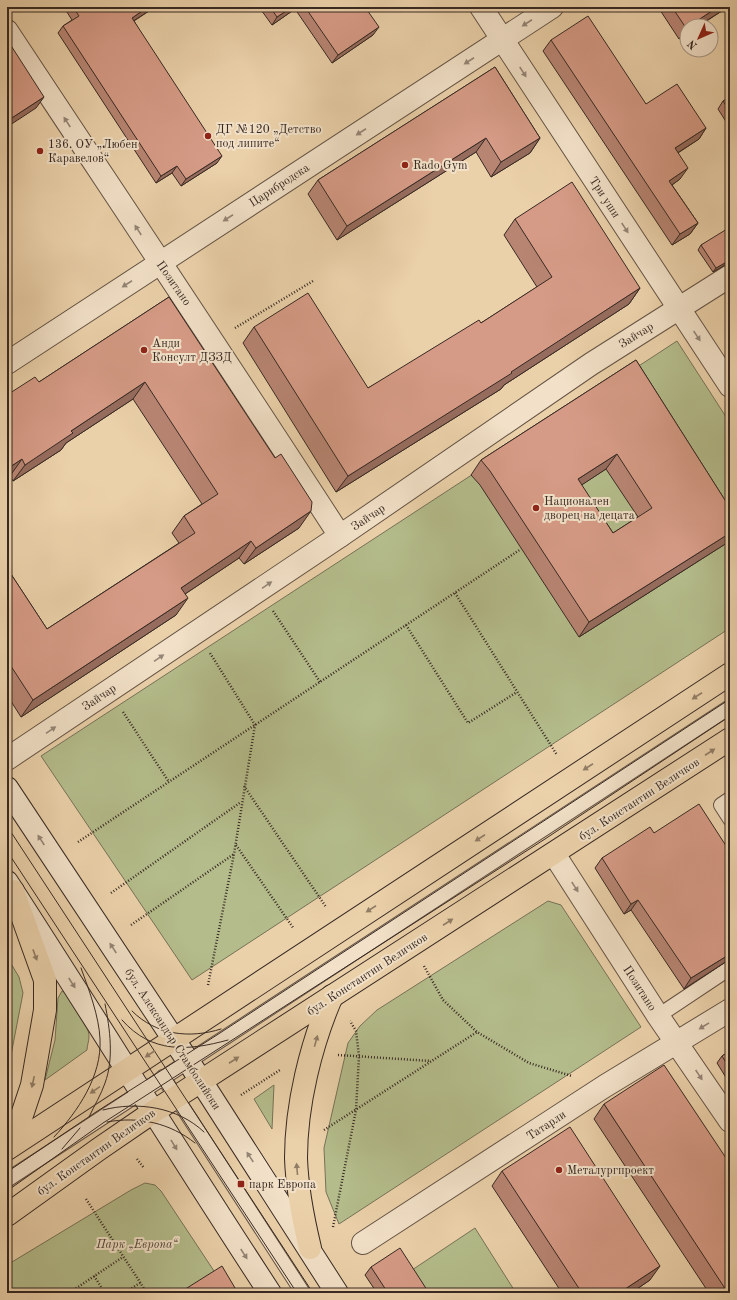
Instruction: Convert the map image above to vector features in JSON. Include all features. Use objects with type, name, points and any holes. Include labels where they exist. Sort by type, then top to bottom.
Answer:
[{"type":"main road","points":[[7,1149],[730,674]]},
{"type":"main road","name":"бул. Константин Величков","points":[[7,1215],[99,1148],[153,1112],[730,739]]},
{"type":"main road","points":[[7,1142],[22,1118],[32,1085],[46,1010],[45,980],[10,887]]},
{"type":"main road","points":[[310,1248],[300,1204],[296,1159],[298,1124],[320,1024],[332,996]]},
{"type":"street","name":"Три уши","points":[[481,7],[730,386]]},
{"type":"street","name":"Царибродска","points":[[7,363],[552,7]]},
{"type":"street","name":"Позитано","points":[[7,30],[160,263],[214,341],[340,536]]},
{"type":"street","name":"Зайчар","points":[[7,759],[340,536],[591,364],[730,276]]},
{"type":"street","name":"бул. Александър Стамболийски","points":[[7,788],[188,1061],[310,1248],[337,1293]]},
{"type":"street","name":"Позитано","points":[[554,854],[658,1016],[678,1043],[730,1121]]},
{"type":"street","points":[[10,887],[270,1293]]},
{"type":"street","name":"Татарли","points":[[363,1243],[605,1086],[730,1010]]},
{"type":"lane","name":"бул. Константин Величков","points":[[7,1180],[730,707]]},
{"type":"lane","points":[[730,799],[721,805],[730,820]]},
{"type":"lane","points":[[658,1016],[730,968]]},
{"type":"lane","points":[[163,1077],[303,1293]]},
{"type":"path","points":[[214,341],[313,281]]},
{"type":"path","points":[[78,842],[521,548]]},
{"type":"path","points":[[259,590],[320,682]]},
{"type":"path","points":[[455,593],[557,755]]},
{"type":"path","points":[[406,625],[468,724],[517,692]]},
{"type":"path","points":[[197,632],[255,725],[234,854],[208,986]]},
{"type":"path","points":[[109,691],[169,782]]},
{"type":"path","points":[[244,786],[326,906]]},
{"type":"path","points":[[111,893],[242,802]]},
{"type":"path","points":[[235,845],[294,929]]},
{"type":"path","points":[[131,925],[234,854]]},
{"type":"path","points":[[424,966],[443,1000],[476,1032],[529,1063],[605,1086]]},
{"type":"path","points":[[332,1233],[356,1110],[359,1056],[356,1031],[350,1020]]},
{"type":"path","points":[[320,1132],[476,1032]]},
{"type":"path","points":[[336,1055],[431,1061]]},
{"type":"path","points":[[244,1102],[240,1096],[281,1069]]},
{"type":"path","points":[[252,1082],[255,1086]]},
{"type":"path","points":[[137,1159],[144,1168]]},
{"type":"path","points":[[86,1199],[147,1293]]},
{"type":"path","points":[[78,1293],[75,1289],[123,1257]]},
{"type":"path","points":[[94,1276],[105,1293]]},
{"type":"path","points":[[124,1293],[140,1283]]},
{"type":"green space","points":[[677,341],[730,423],[730,628],[192,980],[41,756]]},
{"type":"green space","points":[[548,901],[561,905],[641,1027],[339,1224],[326,1192],[324,1148],[348,1043],[360,1026],[377,1010]]},
{"type":"green space","points":[[7,957],[19,977],[23,993],[7,1076]]},
{"type":"green space","points":[[62,991],[71,998],[80,1011],[86,1025],[89,1037],[87,1050],[45,1080],[55,1040],[58,998]]},
{"type":"green space","points":[[274,1085],[272,1129],[254,1099]]},
{"type":"green space","name":"Парк „Европа“","points":[[145,1183],[155,1185],[161,1191],[216,1274],[186,1293],[7,1293],[7,1265]]},
{"type":"green space","points":[[475,1228],[516,1293],[418,1293],[406,1274]]},
{"type":"building","points":[[73,7],[148,7],[132,18],[222,156],[186,179],[177,166],[161,176],[63,26],[79,16]]},
{"type":"building","points":[[270,7],[292,7],[277,17]]},
{"type":"building","points":[[305,7],[365,7],[379,27],[338,55]]},
{"type":"building","points":[[672,7],[718,7],[701,18],[679,18]]},
{"type":"building","points":[[588,16],[646,104],[677,84],[706,128],[675,148],[688,168],[669,181],[698,223],[680,234],[551,40]]},
{"type":"building","points":[[10,44],[44,97],[7,121],[7,46]]},
{"type":"building","name":"Rado Gym","points":[[495,67],[540,138],[501,162],[486,138],[347,226],[318,180]]},
{"type":"building","points":[[730,97],[730,112],[723,101]]},
{"type":"building","points":[[572,182],[640,288],[511,372],[512,373],[348,476],[254,327],[308,293],[368,388],[479,320],[481,323],[552,277],[515,219]]},
{"type":"building","points":[[727,229],[728,232],[730,231],[730,260],[716,268],[701,245]]},
{"type":"building","points":[[169,297],[275,458],[281,454],[312,502],[311,511],[256,548],[251,541],[181,588],[188,598],[33,700],[7,660],[7,568],[47,629],[195,533],[184,516],[218,494],[145,382],[71,431],[73,433],[25,465],[22,459],[7,469],[7,395],[35,377],[39,382]]},
{"type":"building","name":"Национален дворец на децата","points":[[636,360],[730,508],[730,533],[589,622],[490,471],[481,460]],"holes":[[[617,454],[652,508],[613,533],[578,479]]]},
{"type":"building","points":[[699,804],[730,852],[730,954],[691,978],[638,900],[631,904],[602,858],[650,827],[654,833]]},
{"type":"building","points":[[730,1051],[730,1069],[722,1056]]},
{"type":"building","points":[[664,1065],[730,1164],[730,1293],[728,1293],[604,1104]]},
{"type":"building","points":[[570,1127],[660,1266],[619,1293],[582,1293],[502,1171]]},
{"type":"building","points":[[400,1248],[429,1293],[388,1293],[371,1267]]},
{"type":"building","points":[[222,1266],[238,1293],[179,1293]]},
{"type":"tram line","points":[[7,1172],[96,1112],[220,1033],[730,699]]},
{"type":"tram line","points":[[7,1191],[103,1123],[545,839],[730,716]]},
{"type":"tram line","points":[[7,826],[313,1293]]},
{"type":"tram line","points":[[7,851],[297,1293]]},
{"type":"tram line","points":[[54,1137],[72,1116],[87,1092],[93,1079],[100,1053],[98,1021],[81,968]]},
{"type":"tram line","points":[[89,1117],[103,1087],[110,1064],[110,1034],[105,1004]]},
{"type":"tram line","points":[[132,1011],[141,1019],[152,1025],[162,1030],[174,1033],[197,1034],[221,1029]]},
{"type":"tram line","points":[[122,1020],[146,1039],[171,1047],[199,1046],[228,1040]]},
{"type":"tram line","points":[[103,1110],[129,1106],[156,1108],[182,1117],[204,1132]]},
{"type":"tram line","points":[[107,1122],[131,1120],[154,1123],[175,1130],[195,1143]]},
{"type":"tram line","points":[[62,1149],[80,1128]]},
{"type":"place","name":"ДГ №120 „Детство под липите“","points":[[208,136]]},
{"type":"place","name":"136. ОУ „Любен Каравелов“","points":[[40,151]]},
{"type":"place","name":"Rado Gym","points":[[405,165]]},
{"type":"place","name":"Анди Консулт ДЗЗД","points":[[144,350]]},
{"type":"place","name":"Национален дворец на децата","points":[[536,508]]},
{"type":"place","name":"Металургпроект","points":[[559,1170]]},
{"type":"place","name":"парк Европа","points":[[241,1184]]}]
